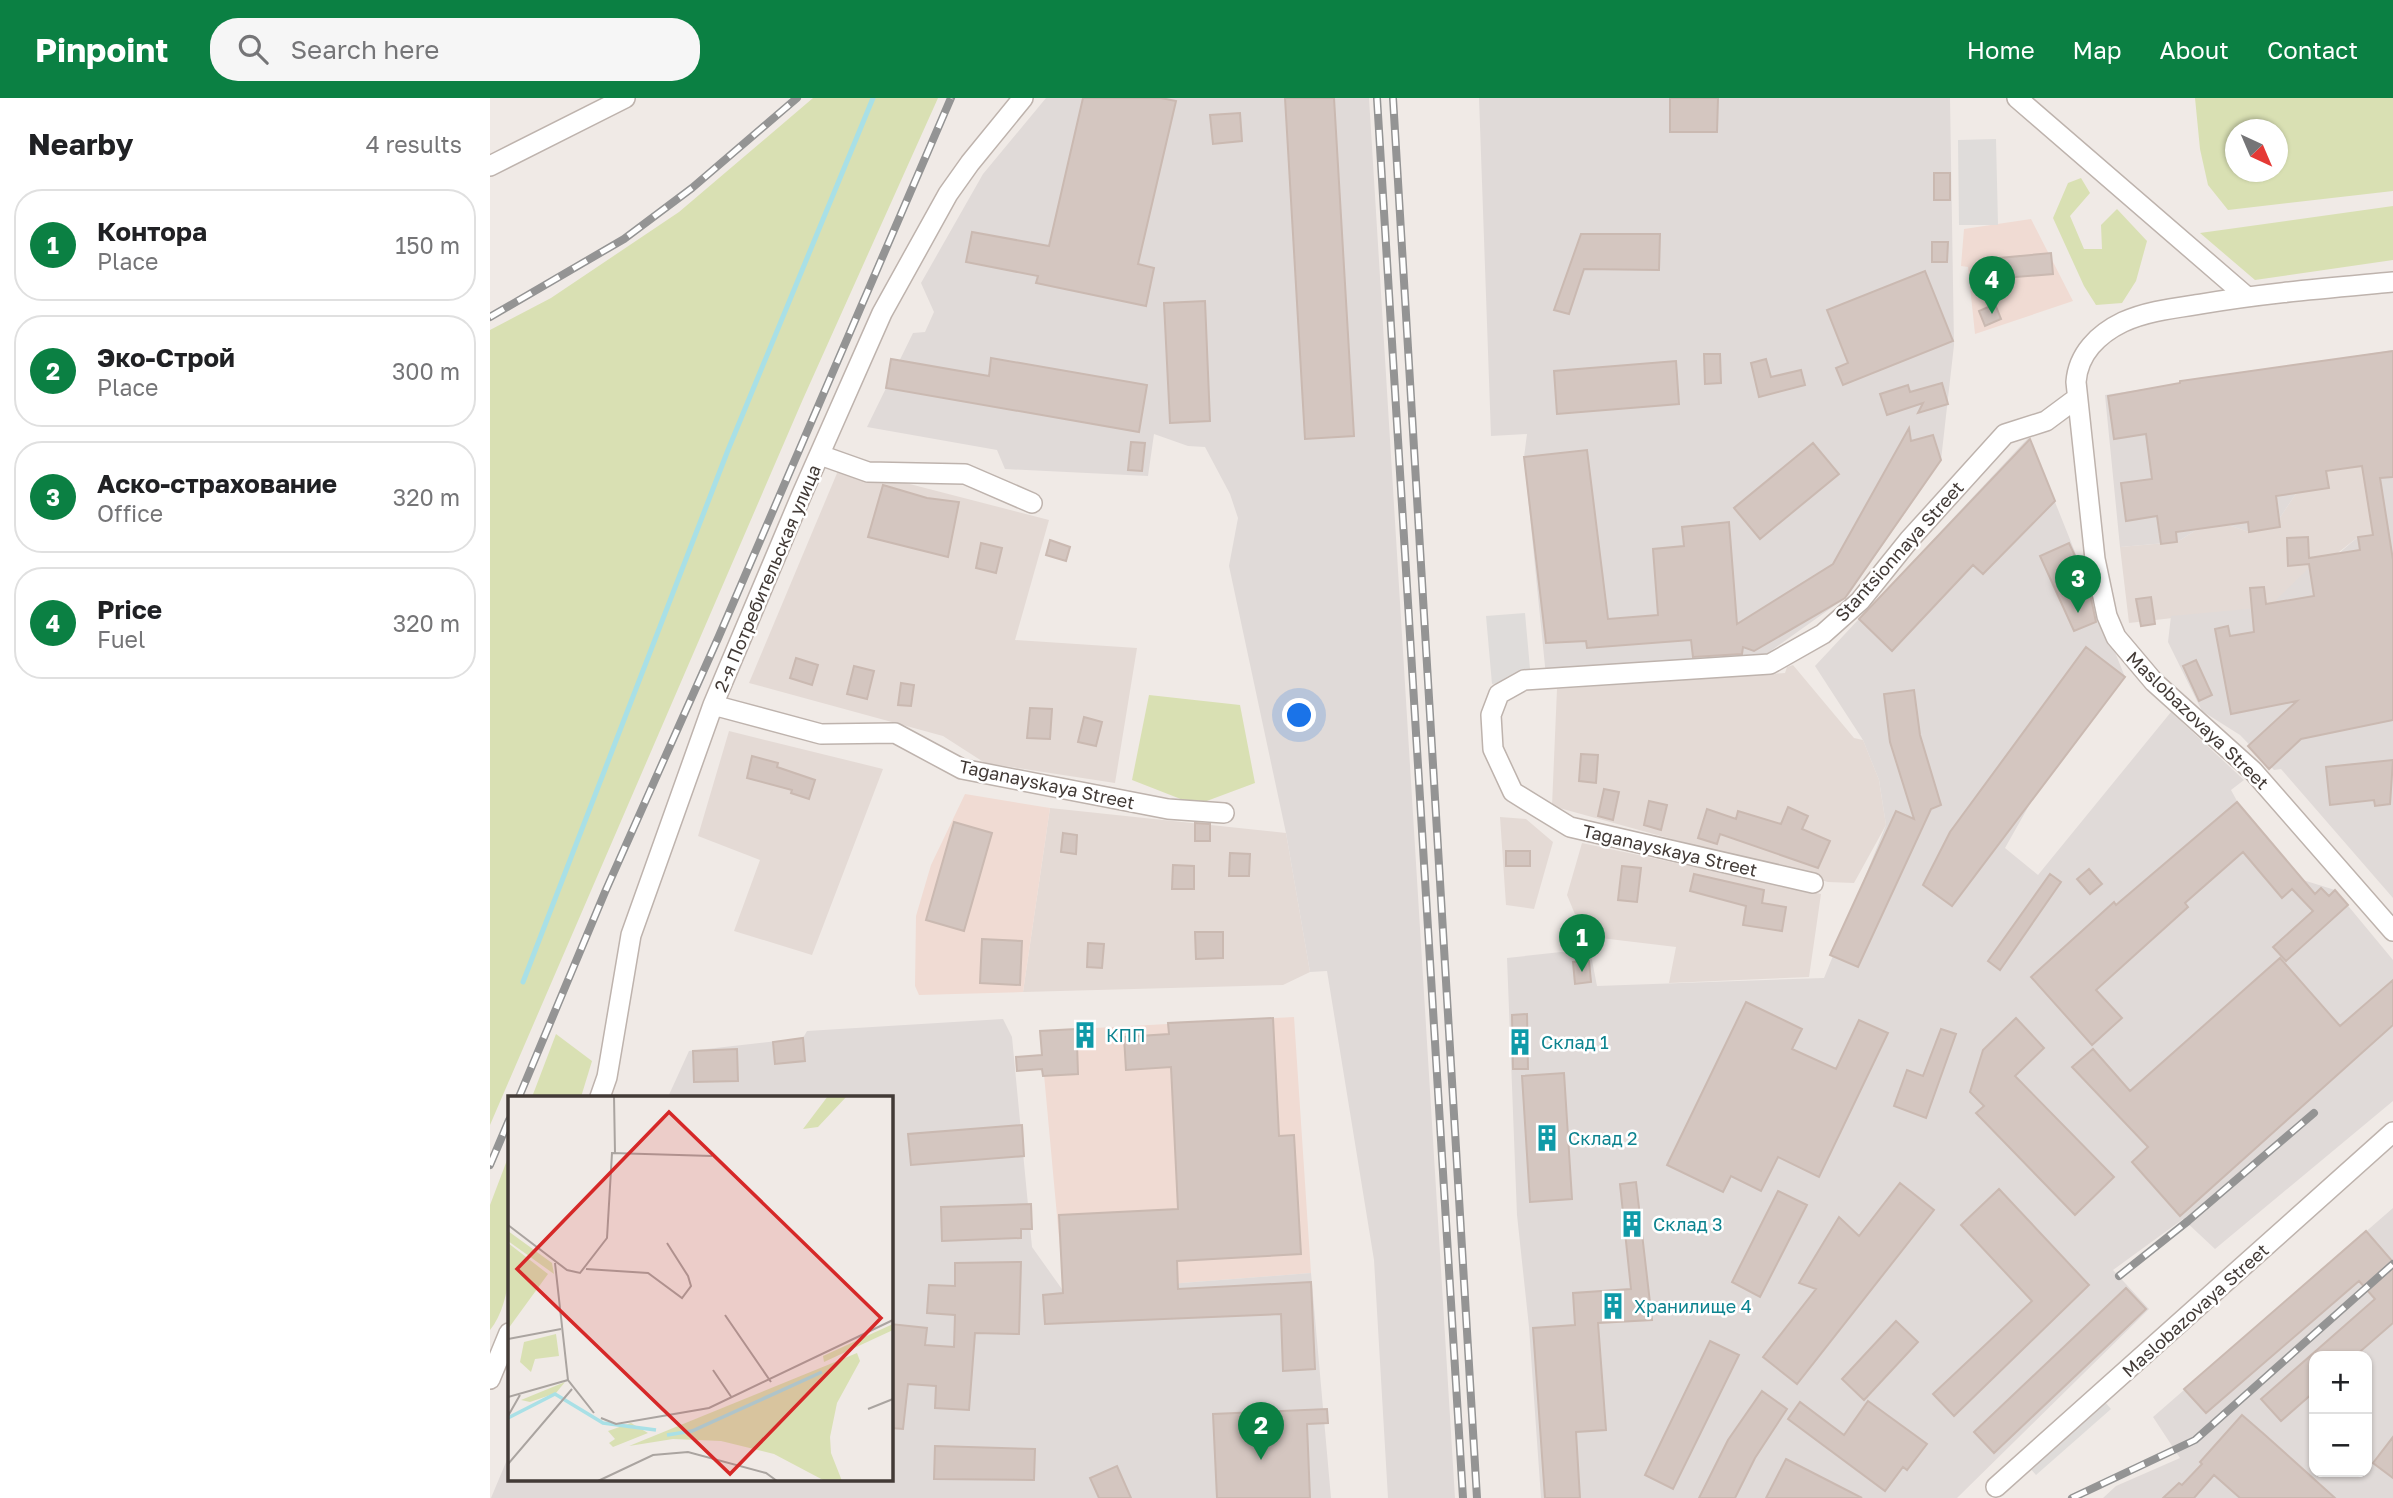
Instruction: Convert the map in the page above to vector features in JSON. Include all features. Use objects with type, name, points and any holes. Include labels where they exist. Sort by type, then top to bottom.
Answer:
[{"type":"street","points":[[490,166],[625,98]]},
{"type":"street","name":"2-я Потребительская улица","points":[[600,1096],[607,1077],[631,935],[713,705],[883,313],[948,194],[1023,98]]},
{"type":"street","points":[[2017,98],[2246,296]]},
{"type":"street","name":"Maslobazovaya Street","points":[[2393,282],[2246,296],[2156,312],[2112,328],[2081,358],[2076,373],[2095,559],[2107,615],[2116,637],[2154,682],[2253,771],[2393,931]]},
{"type":"street","name":"Stantsionnaya Street","points":[[1499,694],[1524,680],[1770,664],[1823,634],[1860,601],[1909,540],[2005,434],[2046,421],[2077,398]]},
{"type":"street","points":[[820,455],[868,472],[965,474],[1032,503]]},
{"type":"street","name":"Taganayskaya Street","points":[[1499,694],[1491,715],[1493,749],[1513,792],[1570,827],[1813,883]]},
{"type":"street","name":"Taganayskaya Street","points":[[713,705],[821,734],[895,733],[962,769],[1168,809],[1224,813]]},
{"type":"street","name":"Maslobazovaya Street","points":[[1996,1487],[2393,1132]]},
{"type":"street","points":[[490,1379],[508,1335]]},
{"type":"shaded area","points":[[1046,98],[1369,98],[1455,1498],[1388,1498],[1374,1260],[1327,971],[1310,972],[1286,833],[1229,566],[1238,518],[1230,494],[1205,447],[1188,446],[1154,434],[1148,476],[1005,469],[997,450],[867,427],[913,333],[925,332],[934,312],[921,283],[983,174]]},
{"type":"shaded area","points":[[1479,98],[1950,98],[1954,345],[1941,460],[1848,596],[1758,660],[1546,676],[1524,457],[1527,434],[1491,436]]},
{"type":"shaded area","points":[[1996,139],[1998,225],[1959,225],[1958,140]]},
{"type":"shaded area","points":[[2031,219],[2073,301],[1975,334],[1968,267],[1961,266],[1964,229]]},
{"type":"shaded area","points":[[2393,350],[2393,898],[2281,769],[2274,770],[2240,735],[2202,711],[2168,642],[2171,616],[2269,607],[2321,556],[2338,554],[2358,537],[2373,535],[2362,466],[2326,472],[2329,488],[2297,492],[2279,519],[2265,521],[2266,529],[2249,532],[2228,525],[2198,529],[2177,542],[2120,547],[2105,395]]},
{"type":"shaded area","points":[[2029,437],[2125,677],[2031,802],[2005,848],[2038,875],[2171,712],[2244,780],[2231,790],[2237,801],[2303,880],[2335,890],[2393,960],[2393,1101],[2215,1249],[2183,1219],[2113,1270],[2149,1309],[1957,1498],[1541,1498],[1529,1327],[1517,1215],[1507,958],[1561,952],[1591,955],[1597,986],[1824,978],[1886,825],[1879,780],[1863,740],[1815,666]]},
{"type":"shaded area","points":[[840,466],[1049,520],[1015,640],[1137,648],[1115,783],[985,763],[943,736],[749,683]]},
{"type":"shaded area","points":[[2362,466],[2373,535],[2358,537],[2269,607],[2129,623],[2120,547],[2177,542],[2198,529],[2228,525],[2249,532],[2265,521],[2279,519],[2297,492],[2326,472]]},
{"type":"shaded area","points":[[1525,613],[1531,680],[1492,684],[1486,616]]},
{"type":"shaded area","points":[[1793,665],[1854,738],[1863,740],[1879,780],[1886,825],[1854,883],[1828,882],[1552,806],[1557,689],[1785,673],[1787,667]]},
{"type":"shaded area","points":[[729,731],[883,769],[812,955],[734,931],[760,860],[698,836]]},
{"type":"shaded area","points":[[965,794],[1050,808],[1023,992],[919,995],[915,986],[916,916],[931,865]]},
{"type":"shaded area","points":[[1050,808],[1286,833],[1310,972],[1283,985],[1023,992]]},
{"type":"shaded area","points":[[1500,817],[1526,819],[1553,842],[1534,909],[1506,905]]},
{"type":"shaded area","points":[[1582,843],[1821,894],[1809,977],[1669,983],[1676,947],[1584,936],[1567,895]]},
{"type":"shaded area","points":[[1294,1017],[1311,1273],[1064,1292],[1040,1031]]},
{"type":"shaded area","points":[[1003,1019],[1012,1037],[1032,1247],[1064,1292],[1311,1273],[1331,1498],[491,1498],[508,1457],[508,1480],[892,1480],[892,1096],[668,1096],[689,1051],[803,1038],[807,1031]]},
{"type":"shaded area","points":[[2393,1208],[2393,1498],[2103,1498],[2116,1486],[2180,1458],[2153,1417]]},
{"type":"shaded area","points":[[2104,1401],[2111,1409],[2036,1475],[2029,1467]]},
{"type":"green space","points":[[813,98],[938,98],[803,399],[490,1125],[490,330],[551,298],[679,212]]},
{"type":"green space","points":[[2195,98],[2393,98],[2393,191],[2228,210],[2208,185],[2200,149]]},
{"type":"green space","points":[[2081,178],[2090,193],[2070,216],[2084,249],[2102,249],[2101,225],[2117,209],[2147,241],[2136,281],[2122,303],[2096,305],[2084,286],[2053,218],[2068,183]]},
{"type":"green space","points":[[2393,206],[2393,260],[2255,280],[2200,233]]},
{"type":"green space","points":[[1149,695],[1240,705],[1255,783],[1196,805],[1132,780]]},
{"type":"green space","points":[[556,1034],[592,1061],[581,1096],[532,1096]]},
{"type":"green space","points":[[508,1158],[508,1282],[500,1314],[490,1330],[490,1205]]},
{"type":"building","points":[[1083,98],[1161,98],[1176,101],[1138,264],[1154,268],[1146,306],[1036,283],[1038,276],[966,262],[972,232],[1049,246]]},
{"type":"building","points":[[1285,98],[1334,98],[1354,436],[1305,439]]},
{"type":"building","points":[[1670,98],[1718,98],[1717,132],[1670,132]]},
{"type":"building","points":[[1240,113],[1242,141],[1213,144],[1210,115]]},
{"type":"building","points":[[1934,173],[1950,173],[1950,200],[1934,200]]},
{"type":"building","points":[[1581,234],[1660,234],[1659,270],[1584,269],[1569,314],[1554,310]]},
{"type":"building","points":[[1932,242],[1948,242],[1947,262],[1932,262]]},
{"type":"building","points":[[2051,253],[2053,274],[1991,279],[1989,259]]},
{"type":"building","points":[[1925,271],[1953,341],[1843,385],[1836,368],[1848,363],[1827,310]]},
{"type":"building","points":[[1205,301],[1210,421],[1170,423],[1164,303]]},
{"type":"building","points":[[1995,304],[2001,319],[1985,326],[1979,311]]},
{"type":"building","points":[[2393,351],[2393,477],[2380,478],[2393,560],[2393,720],[2301,739],[2269,769],[2248,746],[2297,701],[2231,714],[2215,629],[2228,626],[2230,636],[2254,632],[2250,588],[2264,587],[2266,604],[2314,596],[2309,564],[2288,566],[2287,538],[2308,537],[2309,558],[2360,550],[2358,537],[2373,535],[2362,466],[2326,471],[2329,488],[2276,496],[2280,527],[2249,532],[2248,522],[2176,532],[2177,542],[2161,544],[2157,516],[2126,521],[2121,483],[2152,479],[2146,434],[2114,439],[2108,396],[2180,381]]},
{"type":"building","points":[[1704,354],[1720,354],[1721,383],[1705,384]]},
{"type":"building","points":[[991,358],[1147,385],[1139,432],[886,388],[891,359],[989,376]]},
{"type":"building","points":[[1766,359],[1771,377],[1801,370],[1805,385],[1759,397],[1751,363]]},
{"type":"building","points":[[1676,361],[1679,404],[1557,414],[1554,371]]},
{"type":"building","points":[[1942,383],[1948,404],[1918,413],[1923,403],[1887,415],[1880,394],[1908,385],[1910,392]]},
{"type":"building","points":[[1909,428],[1911,441],[1933,435],[1941,460],[1845,598],[1754,651],[1743,647],[1742,654],[1693,657],[1691,640],[1587,648],[1586,641],[1546,643],[1524,457],[1587,450],[1608,619],[1658,615],[1653,549],[1684,546],[1682,527],[1729,522],[1737,624],[1833,564]]},
{"type":"building","points":[[2030,439],[2055,501],[1983,574],[1973,565],[1892,651],[1859,619]]},
{"type":"building","points":[[1131,442],[1145,443],[1142,471],[1128,470]]},
{"type":"building","points":[[1813,443],[1839,474],[1760,539],[1734,508]]},
{"type":"building","points":[[883,485],[927,498],[959,502],[948,557],[868,537]]},
{"type":"building","points":[[1050,540],[1070,547],[1066,561],[1046,555]]},
{"type":"building","points":[[981,543],[1002,548],[996,573],[976,568]]},
{"type":"building","points":[[2069,543],[2088,584],[2096,622],[2074,631],[2040,556]]},
{"type":"building","points":[[2151,597],[2155,624],[2141,626],[2136,599]]},
{"type":"building","points":[[2086,647],[2125,677],[1952,906],[1923,885],[1950,832]]},
{"type":"building","points":[[796,658],[818,665],[812,685],[790,678]]},
{"type":"building","points":[[2196,660],[2212,695],[2199,701],[2183,666]]},
{"type":"building","points":[[854,666],[874,671],[867,699],[847,694]]},
{"type":"building","points":[[901,683],[914,685],[911,706],[898,705]]},
{"type":"building","points":[[1914,690],[1920,735],[1941,805],[1931,809],[1858,967],[1830,955],[1896,811],[1914,819],[1890,742],[1884,694]]},
{"type":"building","points":[[1030,708],[1052,709],[1050,739],[1027,738]]},
{"type":"building","points":[[1084,717],[1102,722],[1096,746],[1078,742]]},
{"type":"building","points":[[1581,754],[1598,755],[1596,783],[1579,781]]},
{"type":"building","points":[[752,756],[778,763],[777,767],[815,780],[809,799],[791,793],[792,790],[747,778]]},
{"type":"building","points":[[2393,760],[2390,804],[2375,806],[2374,800],[2330,805],[2326,767]]},
{"type":"building","points":[[1604,789],[1619,792],[1613,820],[1598,816]]},
{"type":"building","points":[[1649,801],[1667,805],[1661,830],[1644,825]]},
{"type":"building","points":[[2237,802],[2315,894],[2321,888],[2329,896],[2335,890],[2348,905],[2286,961],[2273,947],[2313,911],[2292,889],[2282,898],[2243,852],[2185,903],[2188,907],[2096,990],[2122,1018],[2092,1045],[2031,977],[2114,902],[2116,905]]},
{"type":"building","points":[[1788,807],[1808,816],[1802,829],[1830,841],[1818,868],[1720,834],[1717,844],[1698,838],[1707,809],[1736,819],[1738,811],[1781,824]]},
{"type":"building","points":[[954,822],[992,833],[964,931],[926,920]]},
{"type":"building","points":[[1195,823],[1210,824],[1210,841],[1195,841]]},
{"type":"building","points":[[1063,833],[1077,835],[1076,854],[1061,852]]},
{"type":"building","points":[[1506,851],[1530,851],[1530,866],[1506,866]]},
{"type":"building","points":[[1230,853],[1250,854],[1249,876],[1229,876]]},
{"type":"building","points":[[1173,865],[1194,866],[1194,889],[1172,889]]},
{"type":"building","points":[[1622,866],[1641,868],[1637,902],[1618,900]]},
{"type":"building","points":[[2089,869],[2102,884],[2090,894],[2077,879]]},
{"type":"building","points":[[1694,874],[1764,890],[1762,903],[1786,907],[1782,931],[1743,925],[1746,906],[1690,891]]},
{"type":"building","points":[[2050,874],[2061,882],[2000,970],[1988,961]]},
{"type":"building","points":[[1195,932],[1223,932],[1223,958],[1196,959]]},
{"type":"building","points":[[982,939],[1022,941],[1020,985],[980,983]]},
{"type":"building","points":[[1088,943],[1104,944],[1102,968],[1087,967]]},
{"type":"building","points":[[2280,958],[2340,1026],[2393,980],[2393,1025],[2180,1216],[2132,1162],[2148,1147],[2072,1067],[2093,1049],[2130,1091]]},
{"type":"building","points":[[1589,961],[1591,982],[1575,984],[1573,962]]},
{"type":"building","points":[[1746,1002],[1802,1029],[1792,1049],[1836,1069],[1859,1020],[1888,1033],[1819,1177],[1778,1157],[1761,1191],[1731,1176],[1723,1192],[1667,1165]]},
{"type":"building","name":"Склад 1","points":[[1527,1014],[1528,1069],[1513,1069],[1512,1015]]},
{"type":"building","points":[[1273,1018],[1279,1136],[1294,1135],[1301,1254],[1177,1261],[1178,1289],[1311,1282],[1315,1369],[1283,1371],[1281,1314],[1045,1324],[1043,1295],[1063,1293],[1059,1215],[1178,1209],[1171,1067],[1126,1070],[1124,1037],[1169,1034],[1168,1023]]},
{"type":"building","points":[[2016,1018],[2044,1048],[2015,1076],[2114,1177],[2075,1215],[1976,1113],[1984,1106],[1970,1092],[1983,1050]]},
{"type":"building","points":[[1094,1028],[1095,1042],[1077,1043],[1078,1074],[1043,1076],[1042,1069],[1017,1071],[1016,1057],[1042,1055],[1040,1031]]},
{"type":"building","points":[[1941,1029],[1956,1034],[1926,1118],[1894,1106],[1907,1070],[1923,1076]]},
{"type":"building","points":[[803,1038],[805,1061],[775,1064],[773,1042]]},
{"type":"building","points":[[737,1049],[738,1081],[694,1082],[693,1051]]},
{"type":"building","name":"Склад 2","points":[[1564,1073],[1572,1199],[1530,1202],[1522,1076]]},
{"type":"building","points":[[1022,1125],[1024,1156],[911,1165],[908,1134]]},
{"type":"building","points":[[1636,1182],[1652,1320],[1598,1323],[1606,1430],[1576,1432],[1580,1498],[1545,1498],[1533,1328],[1575,1325],[1573,1293],[1631,1289],[1620,1184]]},
{"type":"building","points":[[1900,1183],[1934,1210],[1797,1384],[1763,1357],[1816,1289],[1799,1283],[1839,1217],[1859,1236]]},
{"type":"building","points":[[1999,1189],[2089,1285],[1954,1416],[1933,1394],[2032,1301],[1961,1225]]},
{"type":"building","points":[[1778,1191],[1807,1205],[1760,1297],[1732,1282]]},
{"type":"building","points":[[1031,1204],[1032,1229],[1021,1229],[1021,1238],[942,1241],[941,1207]]},
{"type":"building","points":[[2366,1231],[2393,1262],[2393,1323],[2361,1351],[2316,1351],[2375,1299],[2359,1281],[2206,1413],[2184,1389]]},
{"type":"building","points":[[1021,1262],[1019,1334],[975,1333],[969,1410],[935,1408],[936,1386],[908,1384],[903,1429],[892,1428],[892,1324],[927,1328],[925,1345],[954,1347],[955,1315],[927,1313],[929,1285],[955,1286],[955,1263]]},
{"type":"building","points":[[2126,1288],[2146,1309],[1994,1453],[1974,1432]]},
{"type":"building","points":[[1896,1321],[1918,1342],[1864,1400],[1842,1379]]},
{"type":"building","points":[[1710,1341],[1739,1355],[1673,1489],[1645,1475]]},
{"type":"building","points":[[2309,1357],[2309,1396],[2281,1421],[2261,1399]]},
{"type":"building","points":[[1762,1391],[1787,1409],[1755,1458],[1735,1498],[1699,1498],[1728,1440]]},
{"type":"building","points":[[1868,1401],[1927,1444],[1907,1470],[1903,1467],[1885,1491],[1788,1419],[1800,1402],[1844,1435]]},
{"type":"building","points":[[1327,1409],[1328,1423],[1307,1424],[1310,1498],[1217,1498],[1213,1414]]},
{"type":"building","points":[[2242,1415],[2335,1498],[2240,1498],[2214,1475],[2194,1498],[2163,1498],[2179,1483],[2182,1485],[2202,1464],[2200,1462]]},
{"type":"building","points":[[2393,1437],[2393,1478],[2373,1463]]},
{"type":"building","points":[[935,1446],[1035,1449],[1034,1480],[934,1479]]},
{"type":"building","points":[[1786,1459],[1862,1498],[1766,1498]]},
{"type":"building","points":[[1117,1466],[1131,1498],[1099,1498],[1090,1478]]},
{"type":"waterway","points":[[523,982],[728,450],[873,98]]},
{"type":"railway","points":[[490,317],[624,239],[692,188],[797,98]]},
{"type":"railway","points":[[519,1096],[605,892],[719,636],[951,98]]},
{"type":"railway","points":[[1377,98],[1463,1498]]},
{"type":"railway","points":[[1393,98],[1477,1498]]},
{"type":"railway","points":[[2119,1276],[2314,1113]]},
{"type":"railway","points":[[490,1165],[508,1122]]},
{"type":"railway","points":[[2072,1498],[2195,1440],[2393,1264]]},
{"type":"place","name":"Price","points":[[1992,314]]},
{"type":"place","name":"Аско-страхование","points":[[2078,613]]},
{"type":"place","name":"Контора","points":[[1582,972]]},
{"type":"place","name":"КПП","points":[[1085,1035]]},
{"type":"place","name":"Склад 1","points":[[1520,1042]]},
{"type":"place","name":"Склад 2","points":[[1547,1138]]},
{"type":"place","name":"Склад 3","points":[[1632,1224]]},
{"type":"place","name":"Хранилище 4","points":[[1613,1306]]},
{"type":"place","name":"Эко-Строй","points":[[1261,1460]]}]
